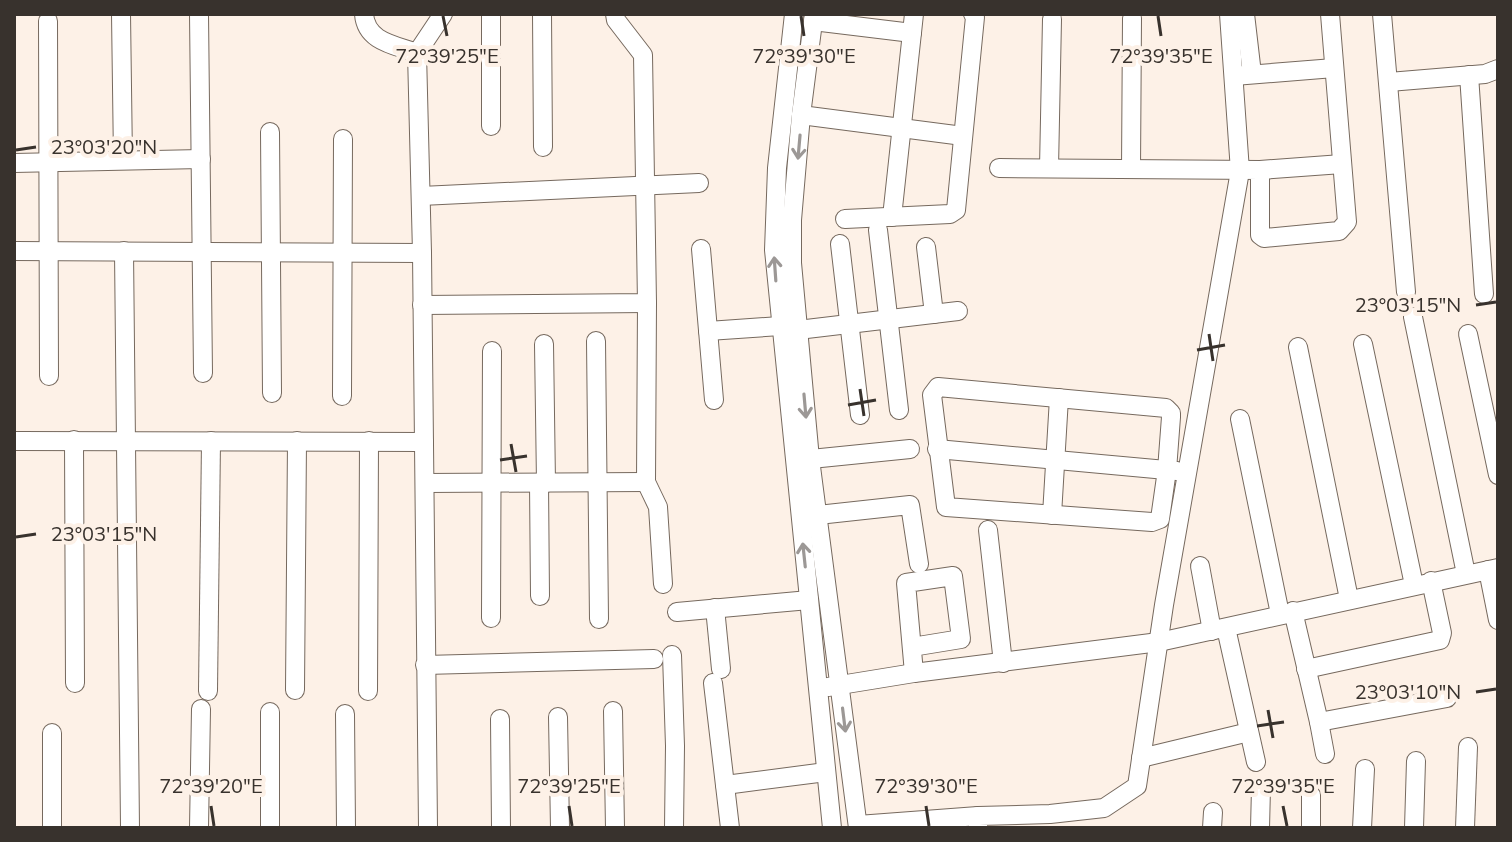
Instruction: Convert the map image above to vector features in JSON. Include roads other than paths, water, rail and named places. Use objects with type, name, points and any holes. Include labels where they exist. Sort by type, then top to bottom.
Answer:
[{"type":"street","points":[[121,14],[123,160]]},
{"type":"street","points":[[199,14],[203,373]]},
{"type":"street","points":[[364,14],[367,31],[376,39],[417,53]]},
{"type":"street","points":[[428,828],[426,483],[417,53],[443,14]]},
{"type":"street","points":[[491,14],[491,126]]},
{"type":"street","points":[[542,14],[543,147]]},
{"type":"street","points":[[615,14],[616,20],[643,55],[646,482],[658,507],[663,584]]},
{"type":"street","points":[[794,14],[776,181],[774,250],[789,328],[802,460],[809,600],[832,828]]},
{"type":"street","points":[[845,219],[954,212],[973,14]]},
{"type":"street","points":[[1229,14],[1243,75]]},
{"type":"street","points":[[802,460],[818,515],[858,826],[978,822],[1104,808],[1137,786],[1240,171],[1245,14]]},
{"type":"street","points":[[1260,170],[1259,232],[1264,238],[1339,231],[1344,227],[1347,222],[1330,14]]},
{"type":"street","points":[[1382,14],[1406,292]]},
{"type":"street","points":[[789,328],[792,220],[801,115],[814,18],[913,24],[892,217]]},
{"type":"street","points":[[1131,169],[1132,18]]},
{"type":"street","points":[[1049,168],[1052,19]]},
{"type":"street","points":[[48,21],[49,376]]},
{"type":"street","points":[[1243,75],[1334,68]]},
{"type":"street","points":[[1389,82],[1485,74],[1498,69]]},
{"type":"street","points":[[1469,75],[1484,294]]},
{"type":"street","points":[[801,115],[963,136]]},
{"type":"street","points":[[270,132],[272,393]]},
{"type":"street","points":[[342,396],[343,139]]},
{"type":"street","points":[[14,163],[201,159]]},
{"type":"street","points":[[999,168],[1240,171],[1342,164]]},
{"type":"street","points":[[421,196],[699,183]]},
{"type":"street","points":[[878,230],[899,410]]},
{"type":"street","points":[[840,244],[860,415]]},
{"type":"street","points":[[926,247],[934,314]]},
{"type":"street","points":[[701,249],[714,400]]},
{"type":"street","points":[[14,251],[422,253]]},
{"type":"street","points":[[124,251],[130,828]]},
{"type":"street","points":[[422,305],[647,303]]},
{"type":"street","points":[[708,331],[849,325],[958,311]]},
{"type":"street","points":[[1413,317],[1466,574]]},
{"type":"street","points":[[1468,334],[1498,475]]},
{"type":"street","points":[[596,341],[599,619]]},
{"type":"street","points":[[540,596],[544,344]]},
{"type":"street","points":[[1306,669],[1440,640],[1442,633],[1422,583],[1363,344]]},
{"type":"street","points":[[1298,347],[1349,599]]},
{"type":"street","points":[[491,618],[492,351]]},
{"type":"street","points":[[938,387],[1166,408],[1171,413],[1162,515],[1157,520],[946,507],[937,449],[932,395],[938,387]]},
{"type":"street","points":[[1052,515],[1059,398]]},
{"type":"street","points":[[1240,419],[1286,613],[1306,669],[1325,754]]},
{"type":"street","points":[[74,440],[75,683]]},
{"type":"street","points":[[14,441],[424,442]]},
{"type":"street","points":[[208,691],[211,441]]},
{"type":"street","points":[[295,690],[297,441]]},
{"type":"street","points":[[368,691],[369,441]]},
{"type":"street","points":[[802,460],[910,449]]},
{"type":"street","points":[[937,449],[1188,472]]},
{"type":"street","points":[[426,483],[646,482]]},
{"type":"street","points":[[818,515],[910,505],[919,564]]},
{"type":"street","points":[[988,530],[1003,663]]},
{"type":"street","points":[[1200,566],[1256,762]]},
{"type":"street","points":[[818,688],[1159,642],[1493,569],[1498,620]]},
{"type":"street","points":[[912,647],[961,639],[953,576],[906,583],[914,673]]},
{"type":"street","points":[[677,612],[809,600]]},
{"type":"street","points":[[715,608],[717,676],[730,828]]},
{"type":"street","points":[[425,665],[663,657],[675,746],[674,828]]},
{"type":"street","points":[[1319,722],[1447,698]]},
{"type":"street","points":[[199,828],[201,709]]},
{"type":"street","points":[[613,711],[615,828]]},
{"type":"street","points":[[270,712],[270,828]]},
{"type":"street","points":[[345,714],[346,828]]},
{"type":"street","points":[[558,717],[560,828]]},
{"type":"street","points":[[500,719],[501,828]]},
{"type":"street","points":[[1141,758],[1249,732]]},
{"type":"street","points":[[52,733],[52,828]]},
{"type":"street","points":[[1465,828],[1468,747]]},
{"type":"street","points":[[1414,828],[1416,761]]},
{"type":"street","points":[[1362,828],[1365,769]]},
{"type":"street","points":[[725,785],[826,772]]},
{"type":"street","points":[[1260,828],[1261,788]]},
{"type":"street","points":[[1311,795],[1311,828]]}]
